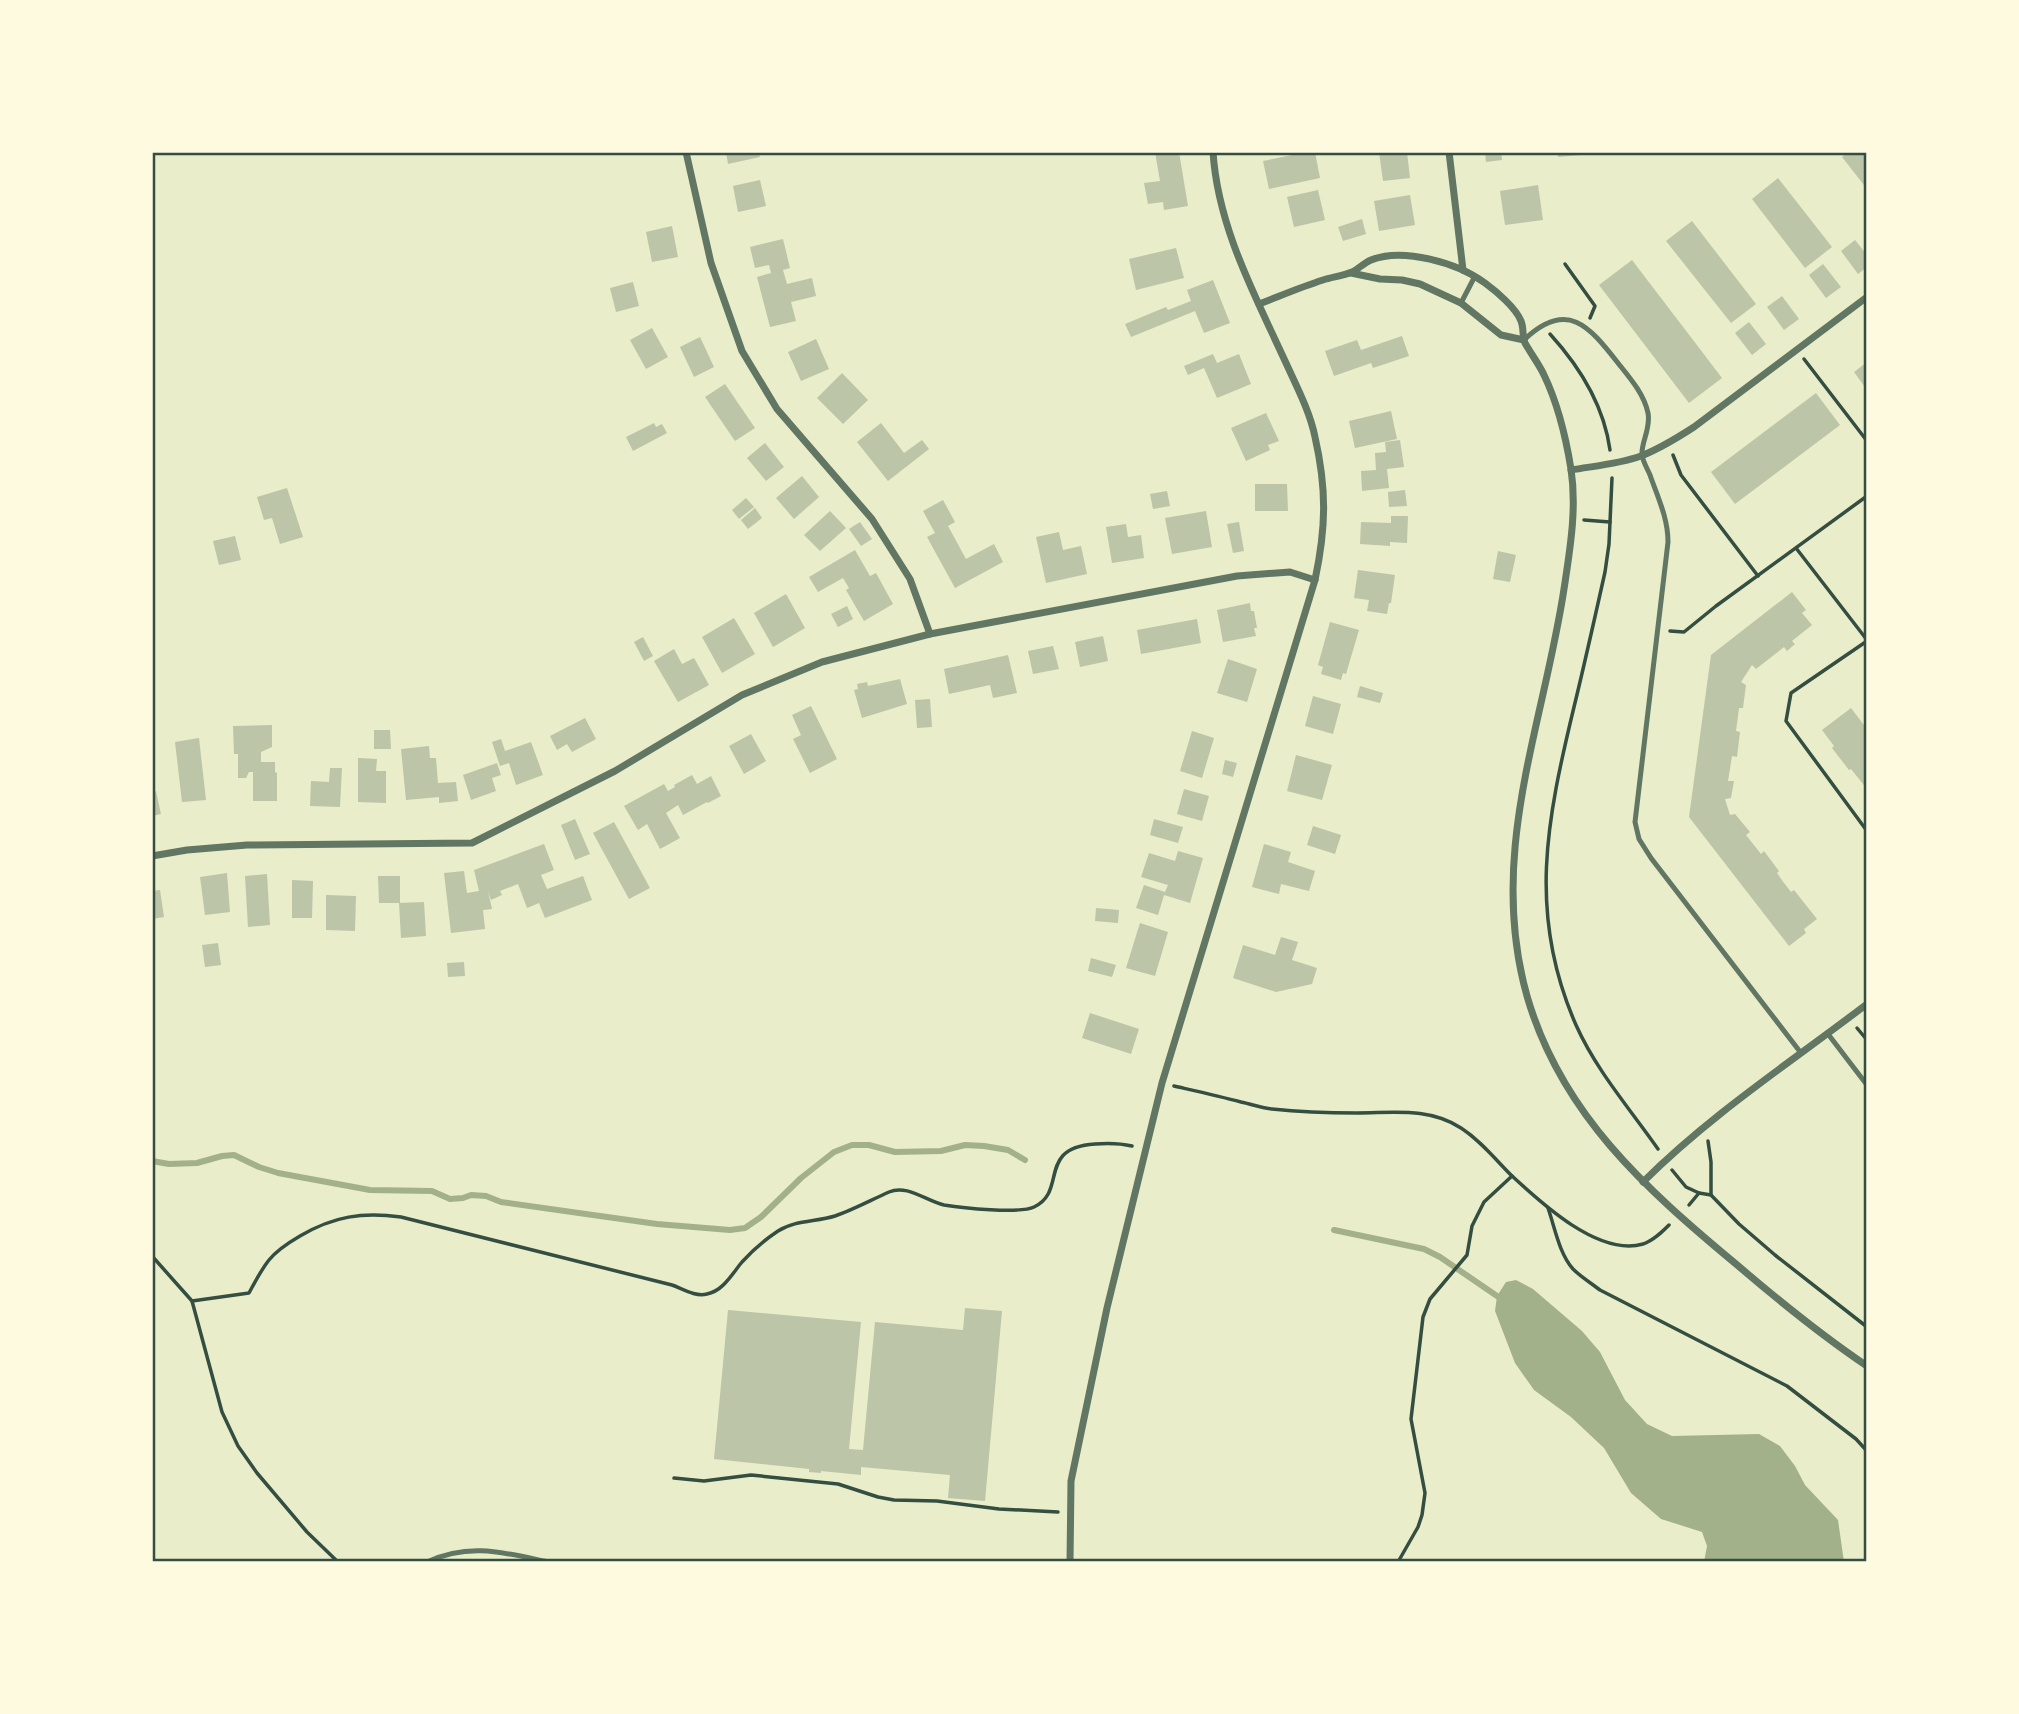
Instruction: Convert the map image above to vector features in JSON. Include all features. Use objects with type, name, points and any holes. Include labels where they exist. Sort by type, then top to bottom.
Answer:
[{"type":"street","points":[[686,152],[711,263],[742,351],[777,409],[872,519],[910,579],[930,634]]},
{"type":"street","points":[[1070,1562],[1071,1481],[1107,1308],[1161,1083],[1315,580],[1323,541],[1324,494],[1315,435],[1229,233],[1216,182],[1213,152]]},
{"type":"street","points":[[1449,152],[1463,270]]},
{"type":"street","points":[[1259,304],[1351,272],[1371,260],[1398,256],[1417,257],[1441,262],[1475,276],[1500,295],[1521,321],[1524,340],[1546,380],[1564,436],[1571,470],[1572,519],[1556,638],[1526,763],[1515,835],[1514,921],[1527,995],[1550,1054],[1580,1107],[1617,1155],[1679,1216],[1767,1290],[1867,1366]]},
{"type":"street","points":[[1351,272],[1420,284],[1461,303],[1501,335],[1524,340]]},
{"type":"street","points":[[1571,470],[1642,455],[1669,443],[1693,428],[1867,296]]},
{"type":"street","points":[[152,856],[247,845],[472,843],[615,771],[742,695],[822,662],[930,634],[1237,576],[1290,572],[1315,580]]},
{"type":"street","points":[[1643,1182],[1704,1128],[1867,1004]]},
{"type":"lane","points":[[1461,303],[1475,276]]},
{"type":"lane","points":[[1524,340],[1541,326],[1560,320],[1573,321],[1587,327],[1607,348],[1643,398],[1649,424],[1642,455],[1668,527],[1658,631],[1634,813],[1639,839],[1657,867],[1801,1054]]},
{"type":"lane","points":[[1828,1034],[1867,1085]]},
{"type":"lane","points":[[427,1562],[443,1554],[484,1549],[549,1562]]},
{"type":"path","points":[[1565,264],[1595,306],[1587,327]]},
{"type":"path","points":[[1541,326],[1574,364],[1592,393],[1609,437],[1612,463],[1605,572],[1549,819],[1547,915],[1559,977],[1576,1025],[1591,1054],[1680,1181],[1691,1191],[1711,1195],[1775,1255],[1867,1326]]},
{"type":"path","points":[[1797,349],[1867,441]]},
{"type":"path","points":[[1669,443],[1681,475],[1758,576]]},
{"type":"path","points":[[1658,631],[1684,632],[1867,496]]},
{"type":"path","points":[[1572,519],[1610,522]]},
{"type":"path","points":[[1796,548],[1867,641],[1791,692],[1786,721],[1867,831]]},
{"type":"path","points":[[1161,1083],[1271,1109],[1356,1113],[1407,1111],[1427,1114],[1460,1127],[1479,1141],[1512,1176],[1548,1206],[1593,1237],[1616,1245],[1643,1244],[1662,1233],[1699,1193]]},
{"type":"path","points":[[1704,1128],[1711,1162],[1711,1195]]},
{"type":"path","points":[[192,1301],[248,1293],[276,1253],[319,1225],[339,1218],[382,1214],[672,1284],[695,1294],[707,1294],[716,1291],[743,1261],[779,1231],[792,1225],[834,1216],[892,1191],[904,1190],[942,1204],[961,1207],[1023,1210],[1035,1207],[1042,1201],[1049,1191],[1060,1157],[1068,1150],[1079,1145],[1117,1142],[1146,1150]]},
{"type":"path","points":[[1398,1562],[1418,1527],[1425,1493],[1411,1419],[1423,1317],[1430,1300],[1463,1262],[1470,1247],[1472,1226],[1484,1202],[1512,1176]]},
{"type":"path","points":[[1548,1206],[1565,1259],[1582,1278],[1600,1290],[1787,1386],[1857,1440],[1867,1451]]},
{"type":"path","points":[[152,1256],[192,1301],[222,1412],[237,1446],[307,1532],[338,1562]]},
{"type":"path","points":[[674,1478],[704,1481],[751,1475],[838,1484],[894,1500],[937,1501],[999,1509],[1070,1513]]},
{"type":"shaded area","points":[[1516,1280],[1533,1289],[1582,1331],[1600,1352],[1625,1400],[1647,1424],[1672,1436],[1759,1434],[1780,1446],[1805,1485],[1838,1520],[1844,1562],[1704,1562],[1707,1546],[1702,1532],[1661,1519],[1631,1493],[1604,1448],[1571,1417],[1534,1390],[1515,1363],[1495,1311],[1497,1296],[1506,1282]]},
{"type":"building","points":[[726,152],[758,152],[760,157],[728,164]]},
{"type":"building","points":[[1155,152],[1179,152],[1188,206],[1164,210],[1163,202],[1148,204],[1144,183],[1160,181]]},
{"type":"building","points":[[1315,152],[1320,178],[1269,189],[1263,161]]},
{"type":"building","points":[[1379,152],[1407,152],[1410,178],[1383,181]]},
{"type":"building","points":[[1485,152],[1501,152],[1502,160],[1486,162]]},
{"type":"building","points":[[1558,152],[1592,152],[1592,154],[1558,157]]},
{"type":"building","points":[[1848,152],[1867,152],[1867,189],[1842,157]]},
{"type":"building","points":[[1778,178],[1832,247],[1805,268],[1752,199]]},
{"type":"building","points":[[760,180],[766,206],[738,212],[733,186]]},
{"type":"building","points":[[1538,185],[1543,220],[1505,225],[1500,191]]},
{"type":"building","points":[[1318,190],[1325,220],[1294,227],[1287,197]]},
{"type":"building","points":[[1410,195],[1415,225],[1379,231],[1374,201]]},
{"type":"building","points":[[1362,219],[1366,234],[1343,241],[1338,227]]},
{"type":"building","points":[[1692,221],[1756,304],[1731,323],[1666,241]]},
{"type":"building","points":[[672,226],[678,257],[652,262],[646,232]]},
{"type":"building","points":[[783,239],[790,268],[783,270],[787,284],[812,278],[816,296],[791,302],[796,321],[770,327],[757,277],[771,273],[769,265],[755,268],[750,247]]},
{"type":"building","points":[[1855,240],[1867,255],[1867,267],[1858,274],[1841,251]]},
{"type":"building","points":[[1176,248],[1184,278],[1136,290],[1129,259]]},
{"type":"building","points":[[1632,260],[1722,378],[1689,403],[1599,285]]},
{"type":"building","points":[[1823,264],[1841,287],[1826,298],[1809,275]]},
{"type":"building","points":[[1213,280],[1230,323],[1204,333],[1195,311],[1131,337],[1125,324],[1166,307],[1168,310],[1191,301],[1187,290]]},
{"type":"building","points":[[633,282],[639,306],[616,312],[610,288]]},
{"type":"building","points":[[1782,296],[1799,319],[1784,330],[1767,307]]},
{"type":"building","points":[[1749,322],[1766,344],[1752,355],[1735,333]]},
{"type":"building","points":[[652,328],[668,357],[646,369],[630,340]]},
{"type":"building","points":[[1402,336],[1409,356],[1373,368],[1371,363],[1334,376],[1325,351],[1357,340],[1361,350]]},
{"type":"building","points":[[700,337],[714,367],[694,377],[680,347]]},
{"type":"building","points":[[816,339],[829,369],[801,381],[788,352]]},
{"type":"building","points":[[1213,354],[1217,363],[1239,354],[1251,384],[1217,398],[1204,368],[1188,375],[1184,366]]},
{"type":"building","points":[[1867,362],[1867,390],[1854,372]]},
{"type":"building","points":[[842,373],[868,400],[843,424],[817,398]]},
{"type":"building","points":[[725,384],[755,428],[735,441],[705,397]]},
{"type":"building","points":[[1816,393],[1840,425],[1735,504],[1711,472]]},
{"type":"building","points":[[1391,411],[1397,439],[1355,448],[1349,421]]},
{"type":"building","points":[[1266,413],[1279,441],[1268,445],[1270,450],[1246,461],[1231,428]]},
{"type":"building","points":[[654,423],[656,427],[662,424],[667,433],[633,451],[626,437]]},
{"type":"building","points":[[881,423],[904,453],[922,440],[929,449],[888,481],[857,442]]},
{"type":"building","points":[[1400,440],[1404,467],[1387,469],[1389,488],[1362,491],[1361,471],[1376,470],[1375,453],[1386,452],[1385,442]]},
{"type":"building","points":[[765,443],[784,467],[766,481],[747,458]]},
{"type":"building","points":[[802,476],[819,497],[794,519],[776,498]]},
{"type":"building","points":[[1255,484],[1287,484],[1288,511],[1255,511]]},
{"type":"building","points":[[287,488],[303,537],[280,544],[272,518],[264,520],[257,497]]},
{"type":"building","points":[[1405,490],[1407,506],[1389,507],[1388,492]]},
{"type":"building","points":[[1167,491],[1170,506],[1153,509],[1150,494]]},
{"type":"building","points":[[746,498],[754,507],[739,519],[732,510]]},
{"type":"building","points":[[943,500],[955,522],[948,526],[966,559],[994,544],[1003,562],[955,588],[927,537],[935,533],[923,511]]},
{"type":"building","points":[[755,508],[762,518],[748,529],[741,520]]},
{"type":"building","points":[[830,511],[846,528],[820,551],[804,535]]},
{"type":"building","points":[[1206,511],[1212,547],[1172,554],[1165,518]]},
{"type":"building","points":[[1391,516],[1408,516],[1407,543],[1390,542],[1390,546],[1360,544],[1361,522],[1391,523]]},
{"type":"building","points":[[860,522],[872,539],[861,546],[849,529]]},
{"type":"building","points":[[1239,522],[1244,551],[1233,553],[1227,524]]},
{"type":"building","points":[[1126,524],[1128,537],[1141,535],[1144,558],[1112,563],[1106,527]]},
{"type":"building","points":[[1059,532],[1063,550],[1081,546],[1087,574],[1046,583],[1036,537]]},
{"type":"building","points":[[235,536],[241,560],[219,565],[213,541]]},
{"type":"building","points":[[855,550],[870,576],[876,573],[893,604],[864,621],[846,590],[849,588],[843,578],[818,592],[809,577]]},
{"type":"building","points":[[1498,551],[1516,555],[1510,582],[1493,579]]},
{"type":"building","points":[[1358,570],[1395,575],[1387,614],[1367,611],[1369,600],[1354,598]]},
{"type":"building","points":[[1792,592],[1806,610],[1802,613],[1812,625],[1792,641],[1795,644],[1787,651],[1784,647],[1756,669],[1752,665],[1741,682],[1746,685],[1736,731],[1740,732],[1737,757],[1732,756],[1728,781],[1734,781],[1731,798],[1725,799],[1730,815],[1735,814],[1750,832],[1746,835],[1761,854],[1764,851],[1791,892],[1794,890],[1817,919],[1804,929],[1806,933],[1789,946],[1689,817],[1711,655]]},
{"type":"building","points":[[786,594],[805,628],[773,647],[754,613]]},
{"type":"building","points":[[1250,603],[1251,611],[1254,611],[1256,636],[1223,642],[1217,610]]},
{"type":"building","points":[[847,606],[853,619],[838,627],[831,614]]},
{"type":"building","points":[[734,618],[755,654],[722,673],[702,637]]},
{"type":"building","points":[[1197,619],[1201,643],[1141,654],[1137,630]]},
{"type":"building","points":[[1330,622],[1359,630],[1346,674],[1343,673],[1341,680],[1321,674],[1323,667],[1318,665]]},
{"type":"building","points":[[1103,636],[1108,661],[1080,667],[1075,642]]},
{"type":"building","points":[[643,637],[653,656],[644,661],[634,642]]},
{"type":"building","points":[[1053,646],[1059,669],[1033,674],[1028,651]]},
{"type":"building","points":[[674,649],[682,664],[694,658],[709,685],[678,702],[654,661]]},
{"type":"building","points":[[1008,655],[1017,693],[993,698],[990,685],[949,694],[944,669]]},
{"type":"building","points":[[1228,659],[1257,669],[1247,702],[1217,693]]},
{"type":"building","points":[[900,679],[907,704],[862,718],[854,690],[858,689],[857,684],[867,682],[868,686]]},
{"type":"building","points":[[1360,686],[1383,693],[1380,703],[1357,697]]},
{"type":"building","points":[[1313,696],[1341,704],[1333,734],[1305,726]]},
{"type":"building","points":[[930,699],[932,727],[917,728],[915,700]]},
{"type":"building","points":[[811,706],[837,759],[810,773],[793,739],[801,735],[792,715]]},
{"type":"building","points":[[1851,708],[1867,729],[1867,789],[1832,748],[1834,746],[1822,730]]},
{"type":"building","points":[[585,718],[596,739],[572,752],[567,744],[557,750],[550,736]]},
{"type":"building","points":[[272,725],[272,747],[261,752],[261,762],[275,762],[277,801],[253,801],[253,772],[249,772],[246,778],[238,778],[238,754],[234,754],[233,726]]},
{"type":"building","points":[[374,730],[390,730],[391,749],[374,749]]},
{"type":"building","points":[[1192,731],[1214,738],[1202,778],[1180,771]]},
{"type":"building","points":[[751,734],[766,761],[744,774],[729,746]]},
{"type":"building","points":[[199,738],[206,800],[182,802],[175,742]]},
{"type":"building","points":[[501,739],[505,751],[531,742],[543,775],[516,785],[509,763],[500,766],[492,742]]},
{"type":"building","points":[[429,746],[430,758],[436,758],[438,783],[456,782],[458,801],[439,803],[439,797],[406,800],[401,749]]},
{"type":"building","points":[[1296,755],[1332,765],[1322,800],[1287,791]]},
{"type":"building","points":[[358,758],[377,759],[376,771],[386,771],[386,803],[358,802]]},
{"type":"building","points":[[1225,760],[1237,763],[1233,777],[1222,774]]},
{"type":"building","points":[[497,763],[501,775],[492,778],[496,791],[471,800],[463,775]]},
{"type":"building","points":[[330,768],[342,768],[340,807],[310,806],[311,781],[329,782]]},
{"type":"building","points":[[692,775],[697,784],[711,776],[721,796],[683,815],[678,805],[666,813],[680,838],[660,849],[647,824],[638,830],[624,806],[664,784],[668,791]]},
{"type":"building","points":[[1184,789],[1209,796],[1202,821],[1177,814]]},
{"type":"building","points":[[156,791],[161,814],[152,816],[152,792]]},
{"type":"building","points":[[575,819],[590,854],[575,860],[561,825]]},
{"type":"building","points":[[1154,819],[1183,827],[1178,843],[1150,835]]},
{"type":"building","points":[[614,822],[650,888],[629,899],[593,833]]},
{"type":"building","points":[[1313,826],[1341,835],[1335,854],[1307,845]]},
{"type":"building","points":[[544,844],[554,870],[541,875],[547,889],[583,876],[592,900],[545,918],[539,903],[527,908],[518,884],[500,891],[502,895],[491,900],[488,891],[492,909],[483,910],[485,929],[451,933],[444,873],[464,871],[467,893],[479,891],[474,870]]},
{"type":"building","points":[[1264,844],[1291,852],[1288,862],[1315,871],[1309,891],[1281,884],[1279,894],[1252,887]]},
{"type":"building","points":[[1178,851],[1203,858],[1190,903],[1164,895],[1158,915],[1136,908],[1144,885],[1165,892],[1168,885],[1141,877],[1149,853],[1175,861]]},
{"type":"building","points":[[227,873],[230,912],[205,915],[200,877]]},
{"type":"building","points":[[267,874],[270,925],[248,927],[245,876]]},
{"type":"building","points":[[378,876],[400,876],[400,903],[379,903]]},
{"type":"building","points":[[292,880],[313,881],[312,918],[292,918]]},
{"type":"building","points":[[160,890],[164,917],[152,919],[152,891]]},
{"type":"building","points":[[326,895],[356,896],[355,931],[326,930]]},
{"type":"building","points":[[424,902],[426,936],[401,938],[399,903]]},
{"type":"building","points":[[1096,908],[1119,910],[1118,923],[1095,921]]},
{"type":"building","points":[[1140,923],[1168,932],[1155,976],[1126,968]]},
{"type":"building","points":[[1281,937],[1298,942],[1292,960],[1317,968],[1312,984],[1276,992],[1233,978],[1243,945],[1275,955]]},
{"type":"building","points":[[218,943],[221,965],[205,967],[202,945]]},
{"type":"building","points":[[1091,958],[1116,965],[1112,977],[1088,971]]},
{"type":"building","points":[[464,962],[465,976],[448,977],[447,963]]},
{"type":"building","points":[[1090,1013],[1139,1029],[1131,1054],[1082,1038]]},
{"type":"building","points":[[965,1308],[1002,1311],[985,1501],[948,1498],[950,1475],[861,1467],[861,1475],[821,1473],[809,1472],[809,1469],[714,1459],[728,1310],[861,1322],[849,1449],[863,1450],[875,1322],[963,1330]]},
{"type":"waterway","points":[[152,1161],[169,1164],[197,1163],[234,1155],[278,1173],[370,1190],[432,1191],[450,1199],[471,1195],[486,1196],[501,1202],[657,1224],[730,1230],[745,1228],[761,1217],[801,1178],[834,1152],[852,1145],[869,1145],[895,1152],[941,1151],[965,1145],[984,1146],[1008,1150],[1025,1160]]},
{"type":"waterway","points":[[1334,1230],[1424,1249],[1497,1296]]}]
